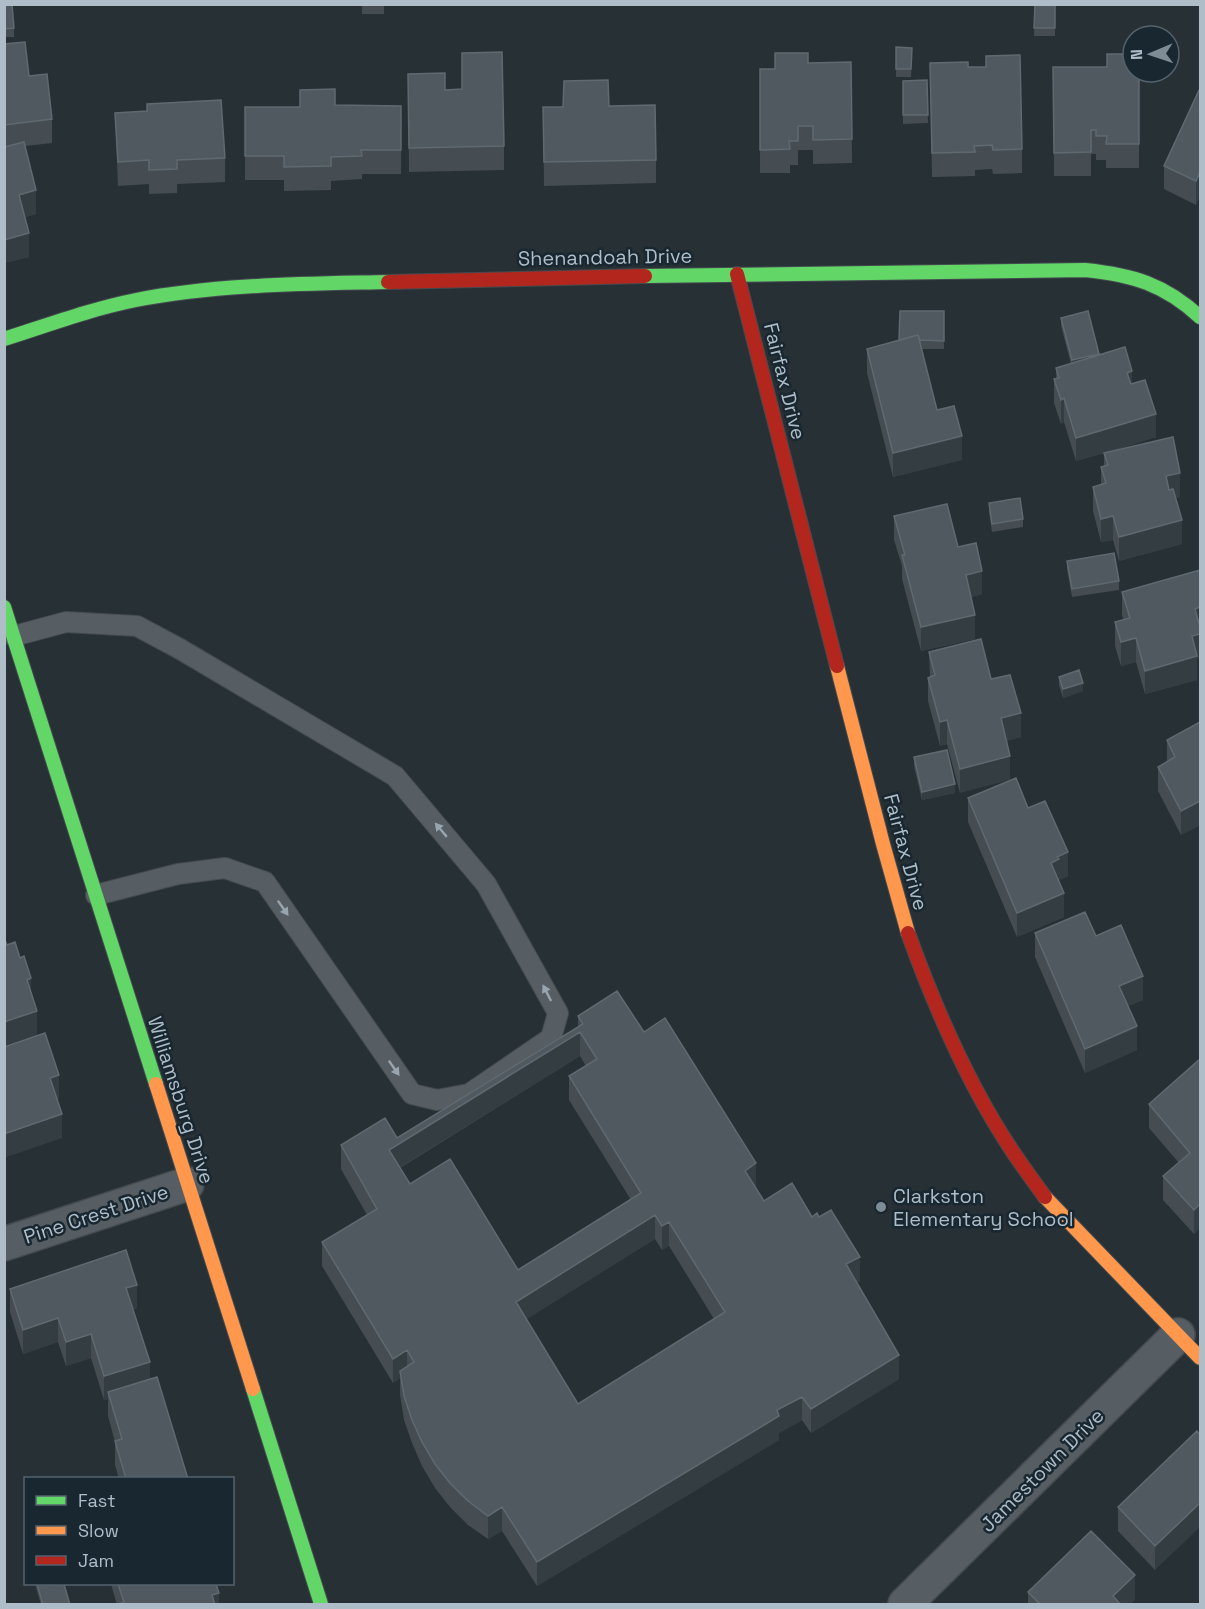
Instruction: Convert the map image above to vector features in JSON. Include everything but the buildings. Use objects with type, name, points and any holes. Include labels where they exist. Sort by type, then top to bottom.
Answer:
[{"type":"street","name":"Shenandoah Drive","points":[[4,339],[94,311],[153,297],[220,288],[737,274],[1085,270],[1118,273],[1151,282],[1176,295],[1200,316]]},
{"type":"street","name":"Fairfax Drive","points":[[737,274],[883,844],[902,915],[927,985],[952,1042],[981,1097],[1012,1151],[1046,1198],[1200,1358]]},
{"type":"street","name":"Williamsburg Drive","points":[[4,607],[321,1605]]},
{"type":"street","name":"Pine Crest Drive","points":[[4,1244],[188,1184]]},
{"type":"street","name":"Jamestown Drive","points":[[905,1605],[1178,1335]]},
{"type":"lane","points":[[14,636],[66,622],[137,626],[395,776],[486,884],[558,1013],[551,1038],[469,1094],[437,1100],[412,1094],[265,882],[225,868],[178,874],[96,895]]},
{"type":"traffic: fast","points":[[645,276],[1085,270],[1133,278],[1147,283],[1174,296],[1200,317]]},
{"type":"traffic: fast","points":[[4,339],[103,308],[167,295],[262,286],[388,282]]},
{"type":"traffic: fast","points":[[4,607],[156,1084]]},
{"type":"traffic: fast","points":[[253,1389],[321,1604]]},
{"type":"traffic: slow","points":[[837,666],[908,933]]},
{"type":"traffic: slow","points":[[156,1084],[253,1389]]},
{"type":"traffic: slow","points":[[1045,1197],[1200,1358]]},
{"type":"traffic: jam","points":[[737,274],[837,666]]},
{"type":"traffic: jam","points":[[388,282],[645,276]]},
{"type":"traffic: jam","points":[[908,933],[941,1018],[981,1100],[1017,1158],[1045,1197]]},
{"type":"place","name":"Clarkston Elementary School","points":[[881,1207]]}]
